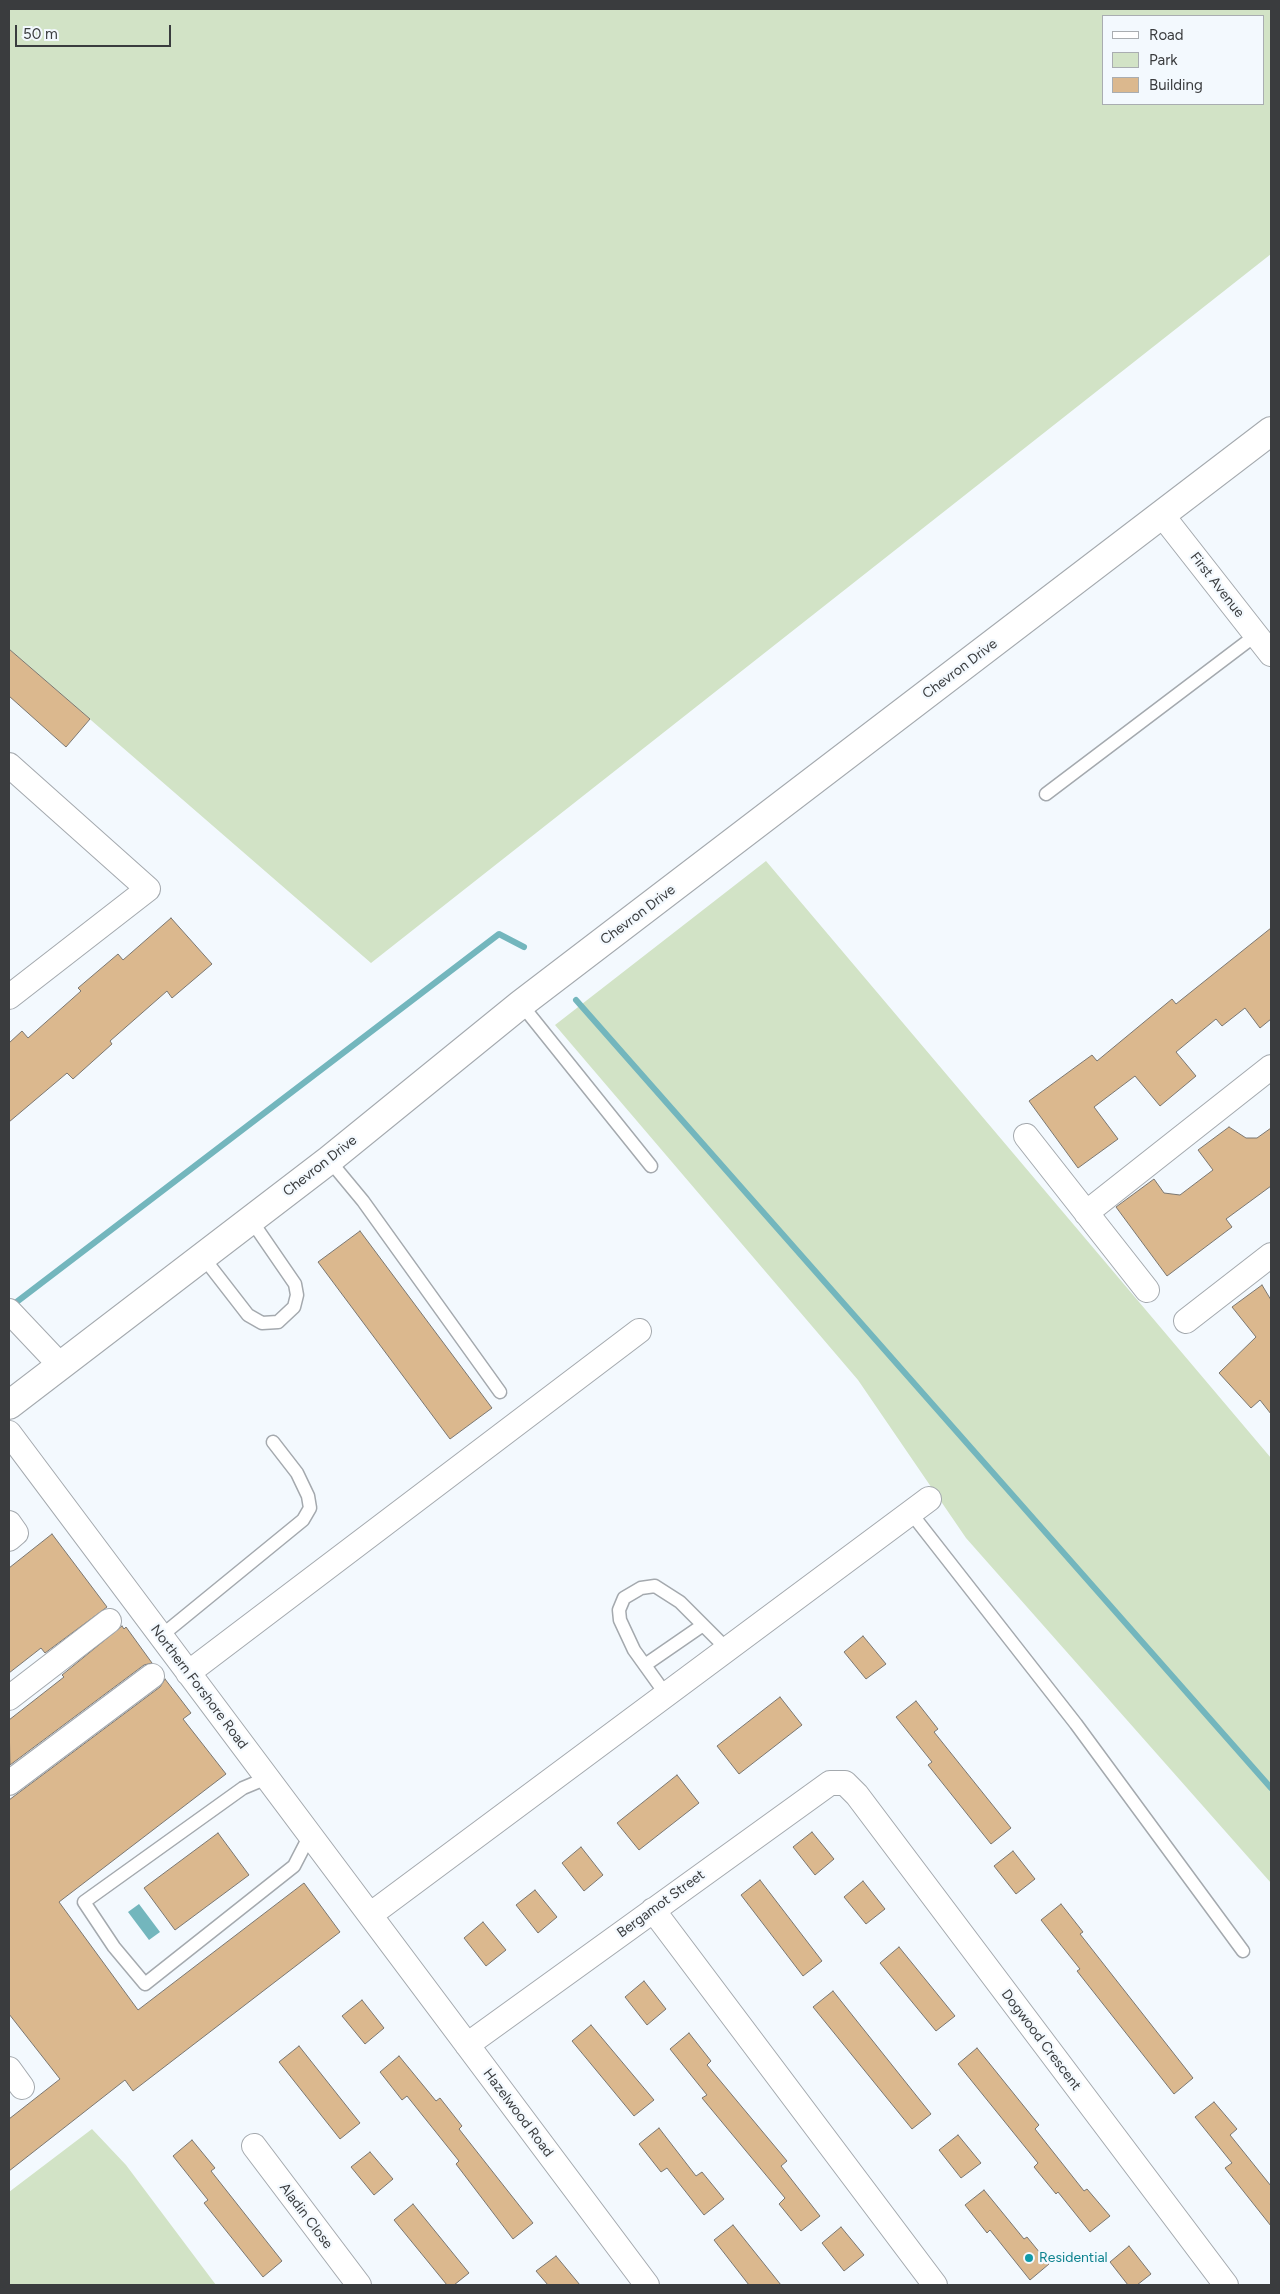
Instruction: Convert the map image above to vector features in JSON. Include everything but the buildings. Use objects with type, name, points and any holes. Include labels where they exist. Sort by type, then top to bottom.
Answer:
[{"type":"main road","name":"Chevron Drive","points":[[9,1405],[329,1160],[521,1004],[1271,431]]},
{"type":"street","name":"First Avenue","points":[[1162,515],[1271,654]]},
{"type":"street","points":[[9,765],[148,889],[9,997]]},
{"type":"street","points":[[1086,1213],[1271,1067]]},
{"type":"street","points":[[1026,1136],[1147,1290]]},
{"type":"street","points":[[1186,1322],[1271,1256]]},
{"type":"street","points":[[15,1318],[61,1366]]},
{"type":"street","points":[[188,1673],[639,1330]]},
{"type":"street","name":"Northern Forshore Road","points":[[9,1433],[389,1941]]},
{"type":"street","points":[[370,1915],[920,1506]]},
{"type":"street","points":[[9,1523],[16,1533],[9,1539]]},
{"type":"street","points":[[9,1698],[109,1620]]},
{"type":"street","points":[[9,1783],[152,1676]]},
{"type":"street","name":"Bergamot Street","points":[[467,2045],[830,1783],[845,1783],[857,1795]]},
{"type":"street","name":"Dogwood Crescent","points":[[857,1795],[1226,2285]]},
{"type":"street","points":[[653,1910],[935,2285]]},
{"type":"street","name":"Hazelwood Road","points":[[389,1941],[647,2285]]},
{"type":"street","points":[[9,2069],[22,2088]]},
{"type":"street","name":"Aladin Close","points":[[254,2146],[359,2285]]},
{"type":"lane","points":[[1046,794],[1256,635]]},
{"type":"lane","points":[[521,1004],[650,1166]]},
{"type":"lane","points":[[329,1160],[363,1201],[500,1392]]},
{"type":"lane","points":[[203,1257],[248,1315],[262,1323],[278,1322],[294,1307],[297,1295],[295,1284],[251,1220]]},
{"type":"lane","points":[[161,1636],[303,1520],[310,1508],[308,1496],[297,1473],[272,1442]]},
{"type":"lane","points":[[920,1506],[1076,1724],[1243,1951]]},
{"type":"lane","points":[[667,1696],[634,1650],[620,1620],[619,1610],[624,1598],[641,1588],[655,1586],[680,1602],[728,1650]]},
{"type":"lane","points":[[645,1665],[703,1625]]},
{"type":"lane","points":[[267,1778],[243,1788],[84,1902],[114,1946],[145,1984],[294,1866],[310,1835]]},
{"type":"green space","points":[[9,9],[1271,9],[1271,254],[371,963],[9,649]]},
{"type":"green space","points":[[766,861],[1271,1458],[1271,1883],[966,1538],[858,1380],[555,1025]]},
{"type":"green space","points":[[92,2129],[126,2165],[216,2285],[9,2285],[9,2192]]},
{"type":"water","points":[[139,1904],[160,1932],[149,1940],[128,1912]]},
{"type":"waterway","points":[[10,1307],[499,934],[524,947]]},
{"type":"waterway","points":[[576,1000],[1271,1788]]},
{"type":"place","name":"Residential","points":[[1029,2258]]}]
